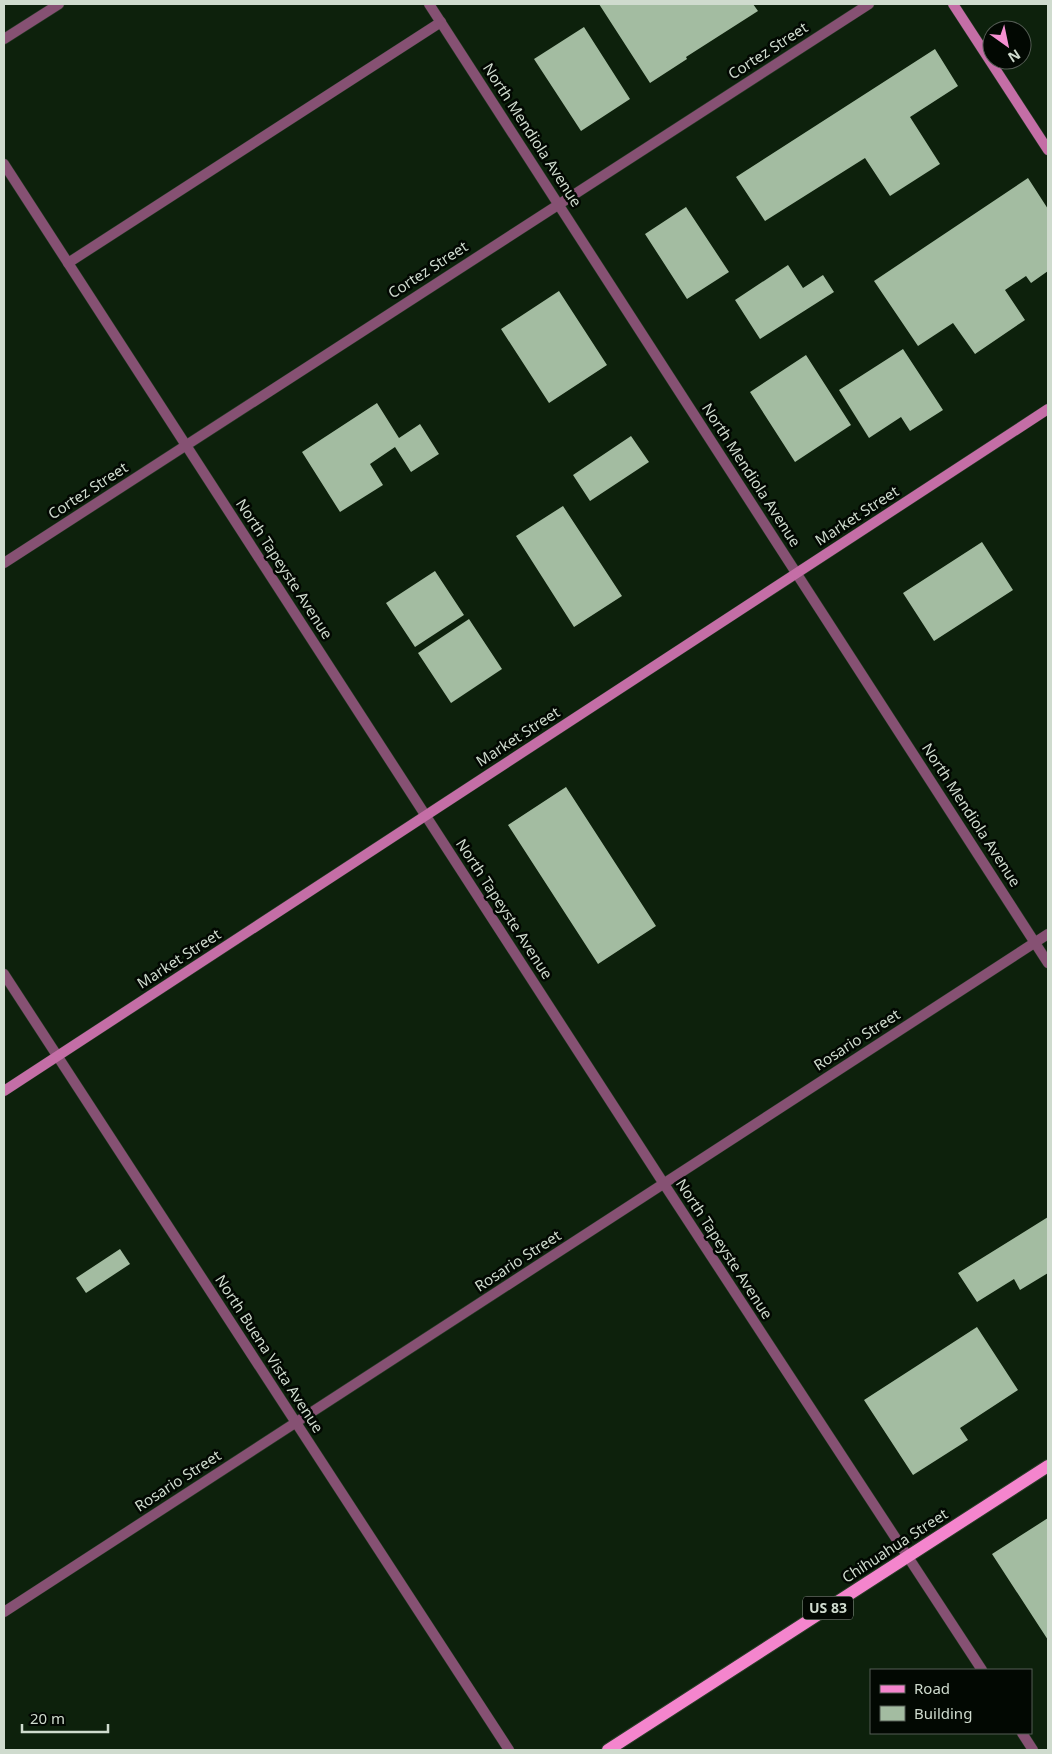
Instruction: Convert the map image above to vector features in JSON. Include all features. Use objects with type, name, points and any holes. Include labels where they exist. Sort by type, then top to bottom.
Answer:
[{"type":"main road","name":"Chihuahua Street","points":[[608,1750],[1048,1466]]},
{"type":"street","points":[[4,39],[59,4]]},
{"type":"street","name":"North Mendiola Avenue","points":[[429,4],[1048,962]]},
{"type":"street","name":"Cortez Street","points":[[4,563],[869,4]]},
{"type":"street","points":[[953,4],[1048,150]]},
{"type":"street","points":[[68,263],[441,22]]},
{"type":"street","name":"North Tapeyste Avenue","points":[[4,164],[664,1184],[981,1669]]},
{"type":"street","name":"Market Street","points":[[4,1090],[1048,409]]},
{"type":"street","name":"Rosario Street","points":[[4,1612],[1048,934]]},
{"type":"street","name":"North Buena Vista Avenue","points":[[4,974],[509,1750]]},
{"type":"street","points":[[1023,1734],[1033,1750]]},
{"type":"building","points":[[599,4],[753,4],[758,11],[686,57],[687,59],[650,83]]},
{"type":"building","points":[[584,27],[630,99],[581,131],[534,59]]},
{"type":"building","points":[[935,49],[958,86],[910,117],[940,164],[890,196],[865,158],[765,221],[736,177]]},
{"type":"building","points":[[1028,178],[1048,209],[1048,271],[1031,283],[1026,276],[1005,290],[1025,320],[975,354],[953,323],[918,346],[874,281]]},
{"type":"building","points":[[686,207],[729,272],[687,299],[645,234]]},
{"type":"building","points":[[788,265],[803,288],[823,275],[834,292],[760,339],[735,300]]},
{"type":"building","points":[[559,291],[607,365],[549,403],[501,329]]},
{"type":"building","points":[[903,349],[943,410],[910,431],[901,417],[869,438],[839,390]]},
{"type":"building","points":[[806,355],[851,425],[795,462],[750,392]]},
{"type":"building","points":[[377,403],[399,438],[420,424],[439,454],[411,472],[395,447],[370,464],[383,485],[340,512],[302,452]]},
{"type":"building","points":[[631,436],[649,462],[590,501],[573,475]]},
{"type":"building","points":[[563,506],[622,596],[574,627],[516,536]]},
{"type":"building","points":[[982,542],[1013,590],[934,641],[903,593]]},
{"type":"building","points":[[435,571],[464,615],[415,647],[386,603]]},
{"type":"building","points":[[469,619],[502,669],[451,703],[418,653]]},
{"type":"building","points":[[566,787],[656,926],[598,964],[508,825]]},
{"type":"building","points":[[1048,1217],[1048,1273],[1020,1290],[1014,1279],[977,1302],[958,1273]]},
{"type":"building","points":[[120,1249],[130,1264],[86,1293],[76,1278]]},
{"type":"building","points":[[977,1327],[1018,1390],[960,1428],[968,1440],[913,1475],[864,1400]]},
{"type":"building","points":[[1048,1518],[1048,1640],[992,1554]]}]
